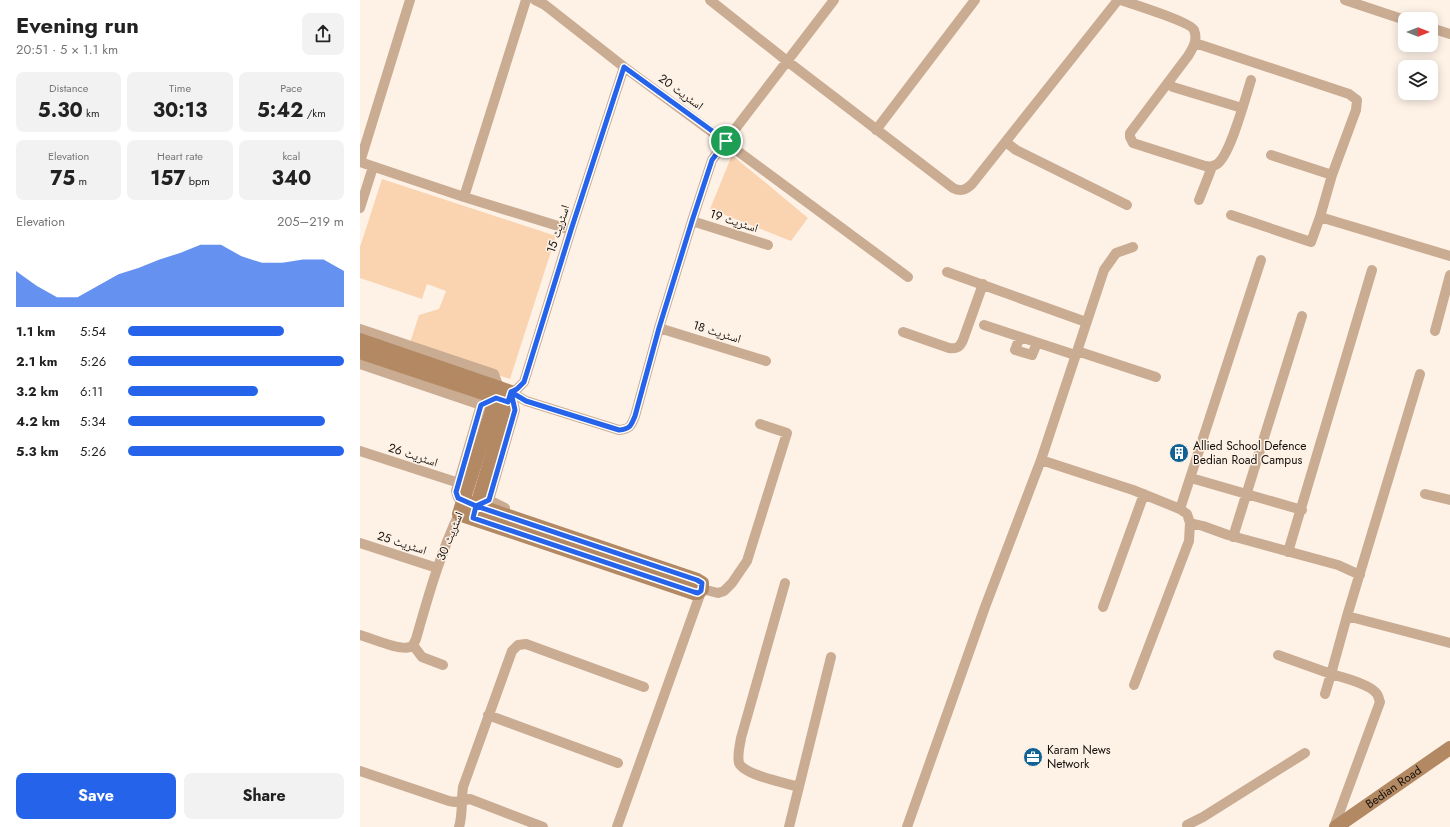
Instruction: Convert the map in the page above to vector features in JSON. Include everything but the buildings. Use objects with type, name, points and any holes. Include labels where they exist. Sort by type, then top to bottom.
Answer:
[{"type":"street","points":[[410,0],[360,162],[464,197],[571,230]]},
{"type":"street","points":[[464,197],[526,0]]},
{"type":"street","name":"اسٹریٹ 20","points":[[535,0],[545,5],[624,67],[908,276]]},
{"type":"street","points":[[710,0],[876,130],[959,191],[969,187],[1119,0],[1172,18],[1192,27],[1195,31],[1195,43],[1188,56],[1132,130],[1130,137],[1131,140],[1138,146],[1212,167]]},
{"type":"street","points":[[360,352],[619,430],[626,430],[631,425],[635,416],[659,328],[712,160],[834,0]]},
{"type":"street","points":[[876,130],[975,0]]},
{"type":"street","points":[[1345,0],[1398,18]]},
{"type":"street","points":[[1438,30],[1450,34]]},
{"type":"street","points":[[1195,43],[1342,91],[1357,100],[1356,110],[1332,175],[1311,242],[1231,215]]},
{"type":"street","name":"اسٹریٹ 15","points":[[481,405],[517,389],[524,382],[624,67]]},
{"type":"street","points":[[1199,200],[1212,167],[1218,164],[1223,158],[1251,80]]},
{"type":"street","points":[[1168,83],[1173,87],[1242,108]]},
{"type":"street","points":[[1006,142],[1016,150],[1127,205]]},
{"type":"street","points":[[1271,155],[1332,175]]},
{"type":"street","points":[[360,208],[373,167]]},
{"type":"street","points":[[1320,217],[1450,256]]},
{"type":"street","name":"اسٹریٹ 19","points":[[692,221],[768,245]]},
{"type":"street","points":[[907,827],[985,607],[1040,460],[1104,270],[1116,254],[1133,247]]},
{"type":"street","points":[[1180,509],[1261,260]]},
{"type":"street","points":[[1288,552],[1302,510],[1372,270]]},
{"type":"street","points":[[947,272],[1086,322]]},
{"type":"street","points":[[1435,331],[1450,275]]},
{"type":"street","points":[[903,332],[949,348],[954,349],[959,347],[963,340],[983,284]]},
{"type":"street","points":[[1233,537],[1302,316]]},
{"type":"street","points":[[984,325],[1020,337],[1015,350],[1032,355],[1037,343],[1156,376]]},
{"type":"street","points":[[360,328],[494,374],[504,395],[515,410],[472,508]]},
{"type":"street","name":"اسٹریٹ 18","points":[[659,328],[766,361]]},
{"type":"street","points":[[360,340],[504,395]]},
{"type":"street","points":[[360,364],[481,405],[456,492],[458,498],[472,508],[694,592],[698,593],[702,589]]},
{"type":"street","points":[[1325,694],[1420,374]]},
{"type":"street","name":"اسٹریٹ 30","points":[[414,642],[450,532],[472,508],[504,395]]},
{"type":"street","points":[[702,589],[716,593],[724,591],[732,583],[747,561],[787,433],[760,424]]},
{"type":"street","name":"اسٹریٹ 26","points":[[360,451],[459,483]]},
{"type":"street","points":[[1040,460],[1144,494],[1180,509],[1187,514],[1190,523],[1189,541],[1134,685]]},
{"type":"street","points":[[1191,478],[1302,510]]},
{"type":"street","points":[[1103,607],[1144,494]]},
{"type":"street","points":[[1426,494],[1450,500]]},
{"type":"street","points":[[472,508],[505,508]]},
{"type":"street","points":[[1190,523],[1233,537],[1338,565],[1360,575]]},
{"type":"street","name":"اسٹریٹ 25","points":[[360,543],[437,568]]},
{"type":"street","points":[[785,583],[741,738],[739,763],[748,771],[799,787]]},
{"type":"street","points":[[617,827],[702,589]]},
{"type":"street","points":[[1347,616],[1450,643]]},
{"type":"street","points":[[360,635],[398,647],[409,648],[414,642],[422,657],[443,665]]},
{"type":"street","points":[[459,827],[462,820],[461,801],[463,787],[512,651],[518,645],[526,644],[644,687]]},
{"type":"street","points":[[1278,655],[1369,688],[1375,691],[1380,702],[1335,827]]},
{"type":"street","points":[[789,827],[831,657]]},
{"type":"street","points":[[488,715],[618,763]]},
{"type":"street","name":"Bedian Road","points":[[1335,827],[1450,748]]},
{"type":"street","points":[[1188,827],[1187,825],[1203,817],[1305,753]]},
{"type":"street","points":[[360,771],[449,801],[470,799],[543,827]]},
{"type":"shaded area","points":[[732,155],[808,218],[791,241],[710,209]]},
{"type":"shaded area","points":[[382,179],[556,236],[510,379],[409,346],[419,315],[439,309],[446,291],[427,284],[422,299],[360,278],[360,247]]},
{"type":"place","name":"Allied School Defence Bedian Road Campus","points":[[1179,453]]},
{"type":"place","name":"Karam News Network","points":[[1033,757]]},
{"type":"route","points":[[726,141],[624,67],[524,382],[522,386],[511,392],[515,410],[489,500],[476,506],[697,580],[702,583],[701,591],[698,593],[694,592],[473,518],[476,506],[458,498],[456,492],[481,405],[496,398],[508,402],[511,392],[526,401],[619,430],[626,430],[631,425],[635,416],[659,328],[712,160],[726,141]]}]
